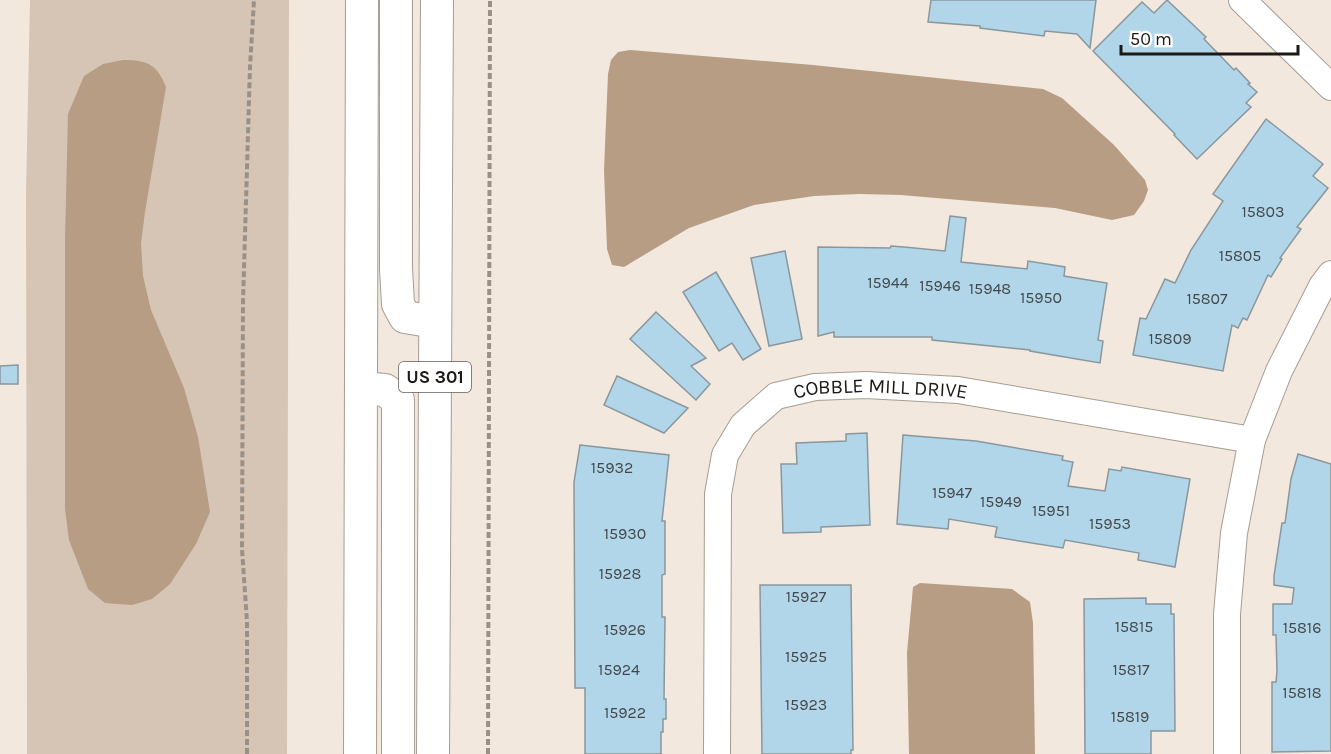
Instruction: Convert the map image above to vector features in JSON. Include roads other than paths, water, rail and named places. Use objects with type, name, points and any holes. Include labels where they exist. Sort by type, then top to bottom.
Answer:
[{"type":"main road","points":[[360,754],[362,0]]},
{"type":"main road","points":[[396,0],[398,304],[405,317],[435,322]]},
{"type":"main road","name":"US 301","points":[[433,754],[437,0]]},
{"type":"main road","points":[[361,388],[385,390],[398,400],[398,754]]},
{"type":"street","points":[[1242,0],[1331,87]]},
{"type":"street","points":[[1227,754],[1227,614],[1234,533],[1252,440],[1279,370],[1331,274]]},
{"type":"street","name":"COBBLE MILL DRIVE","points":[[717,754],[718,494],[725,454],[743,425],[776,396],[814,387],[866,385],[958,390],[1252,440]]}]
